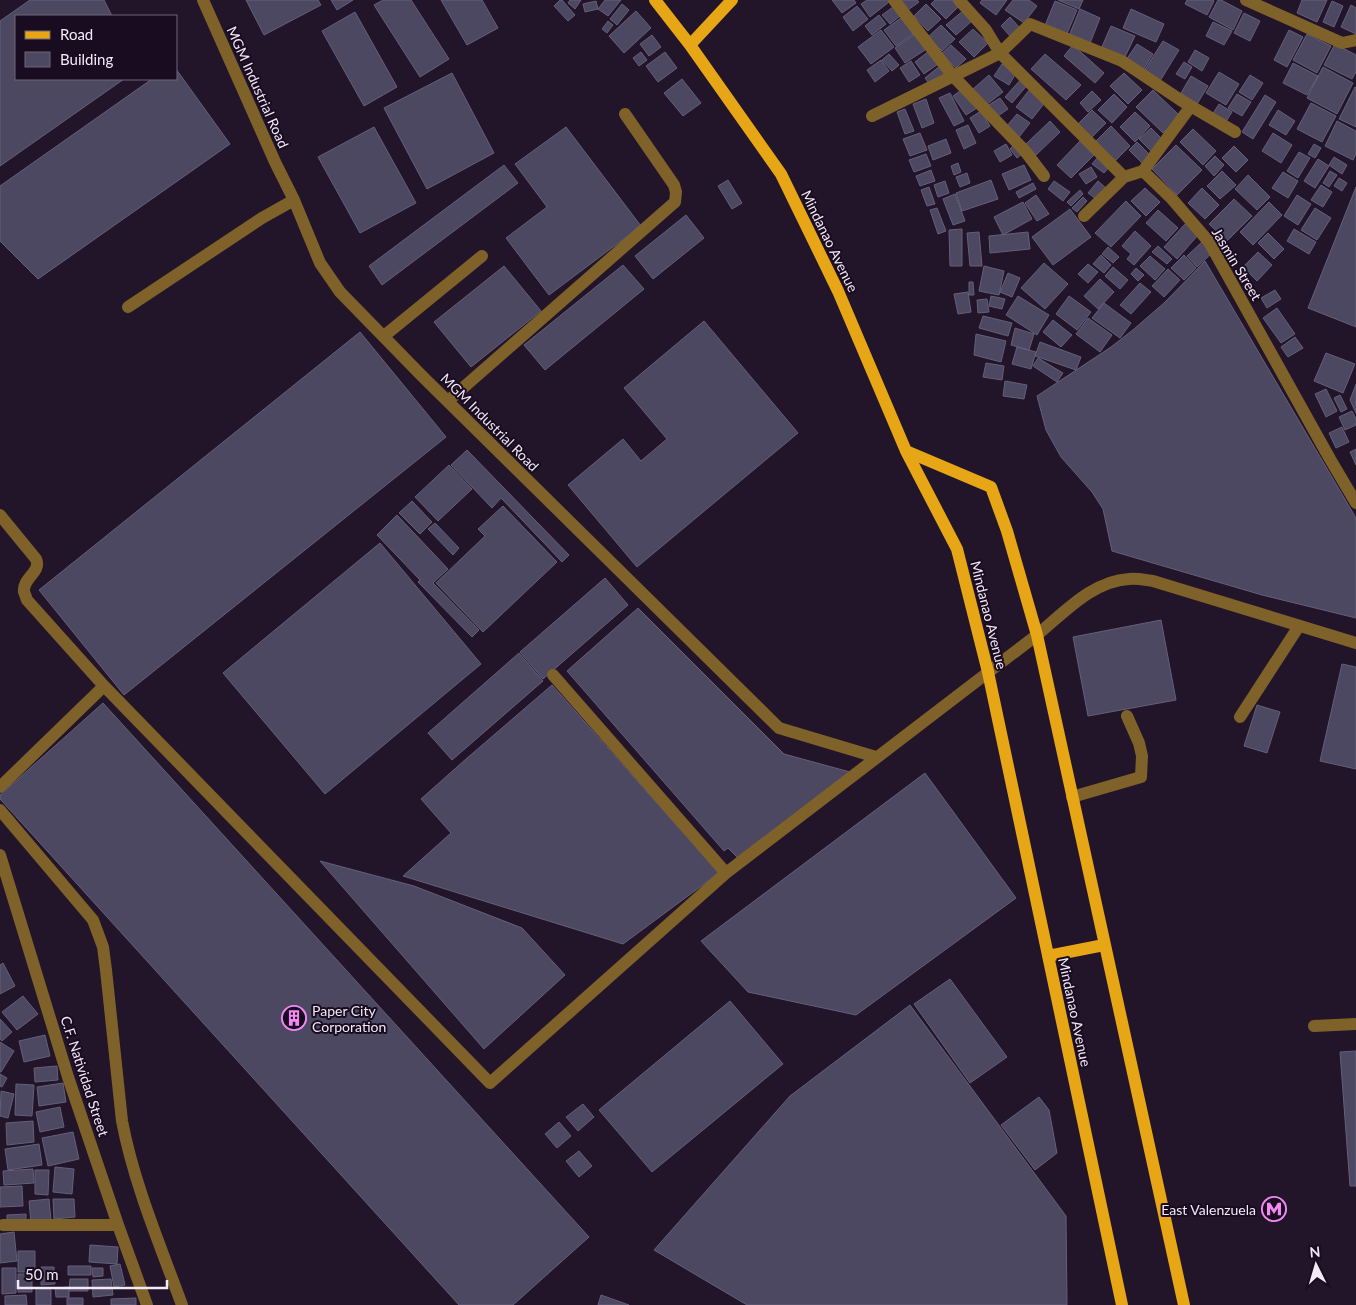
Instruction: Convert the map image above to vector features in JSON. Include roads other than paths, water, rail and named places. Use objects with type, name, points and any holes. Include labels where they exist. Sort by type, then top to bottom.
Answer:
[{"type":"main road","name":"Mindanao Avenue","points":[[654,0],[690,45],[781,174],[838,291],[906,451],[957,549],[988,672],[1122,1305]]},
{"type":"main road","points":[[690,45],[732,0]]},
{"type":"main road","points":[[906,451],[992,487],[1007,531],[1037,635],[1184,1305]]},
{"type":"main road","points":[[1048,956],[1104,945]]},
{"type":"street","name":"MGM Industrial Road","points":[[203,0],[275,162],[294,200],[320,263],[340,292],[779,728],[876,757]]},
{"type":"street","points":[[894,0],[953,76],[1025,151],[1044,176]]},
{"type":"street","points":[[959,0],[986,30],[1000,53],[1124,177]]},
{"type":"street","points":[[1246,0],[1342,44],[1356,40]]},
{"type":"street","points":[[872,116],[1000,53],[1030,24],[1122,61],[1234,132]]},
{"type":"street","points":[[1084,216],[1124,177],[1142,170],[1191,106]]},
{"type":"street","points":[[448,401],[675,202],[676,192],[674,185],[625,114]]},
{"type":"street","name":"Jasmin Street","points":[[1142,170],[1172,199],[1209,242],[1356,503]]},
{"type":"street","points":[[128,307],[262,218],[294,200]]},
{"type":"street","points":[[384,336],[482,256]]},
{"type":"street","points":[[0,515],[38,563],[38,567],[25,583],[24,590],[27,600],[104,686],[490,1083],[726,873],[1037,635],[1086,594],[1107,583],[1130,578],[1153,581],[1356,643]]},
{"type":"street","points":[[1240,718],[1299,626]]},
{"type":"street","points":[[553,675],[726,873]]},
{"type":"street","points":[[0,787],[104,686]]},
{"type":"street","points":[[1072,797],[1141,777],[1142,756],[1127,716]]},
{"type":"street","points":[[0,810],[93,920],[103,947],[122,1121],[127,1144],[135,1174],[182,1305]]},
{"type":"street","name":"C.F. Natividad Street","points":[[0,855],[68,1077],[147,1305]]},
{"type":"street","points":[[1314,1026],[1356,1024]]},
{"type":"street","points":[[3,1225],[118,1224]]},
{"type":"place","name":"Paper City Corporation","points":[[294,1018]]},
{"type":"place","name":"East Valenzuela","points":[[1274,1209]]}]
